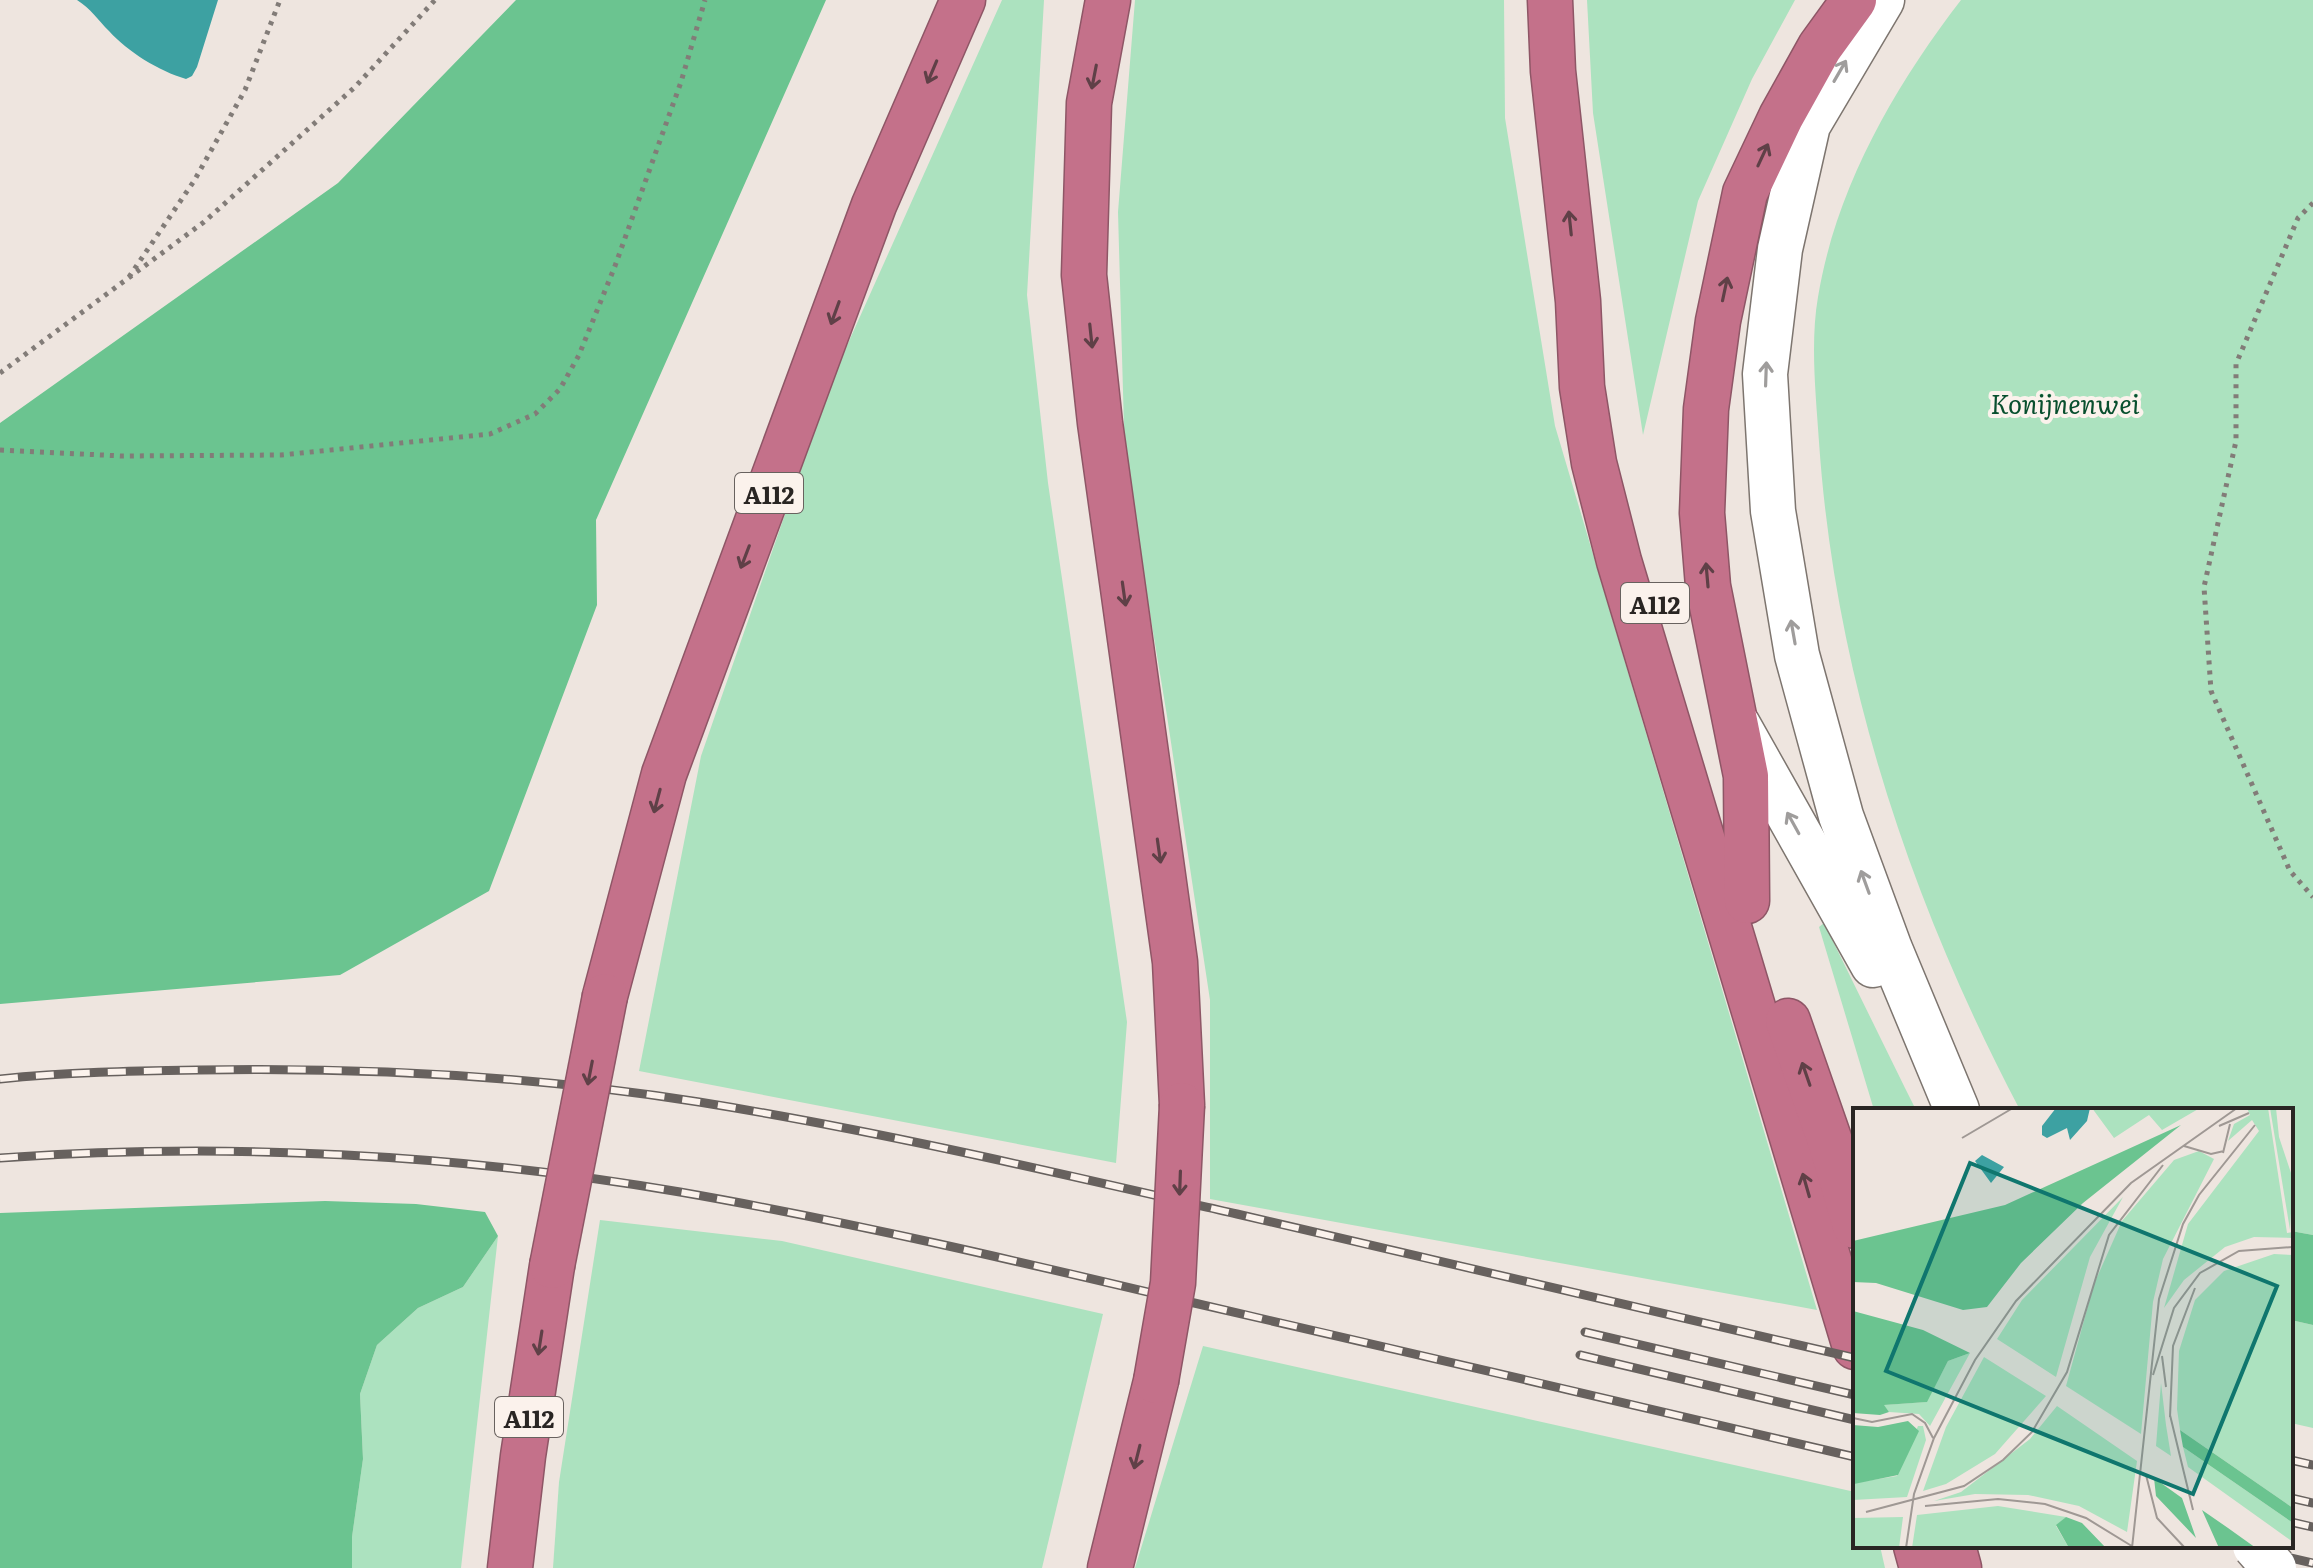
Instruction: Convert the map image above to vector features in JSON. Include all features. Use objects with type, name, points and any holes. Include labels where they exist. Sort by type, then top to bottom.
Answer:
[{"type":"highway","name":"A112","points":[[510,1568],[523,1456],[552,1266],[605,996],[664,774],[874,205],[963,0]]},
{"type":"highway","points":[[1108,0],[1089,103],[1084,275],[1100,423],[1175,962],[1182,1105],[1173,1283],[1156,1381],[1110,1568]]},
{"type":"highway","name":"A112","points":[[1550,0],[1553,71],[1578,301],[1596,391],[1641,559],[1747,901],[1832,1147],[1853,1219]]},
{"type":"highway","points":[[1747,901],[1746,776],[1708,586],[1702,513],[1706,409],[1718,321],[1745,193],[1781,117],[1820,47],[1854,0]]},
{"type":"highway","points":[[1578,301],[1582,387],[1594,463],[1619,561],[1853,1341]]},
{"type":"lane","points":[[1882,0],[1808,125],[1780,249],[1765,374],[1773,511],[1797,655],[1841,816],[1890,949],[1955,1108]]},
{"type":"lane","points":[[1737,724],[1955,1108]]},
{"type":"lane","points":[[2257,1548],[2274,1568]]},
{"type":"path","points":[[126,281],[194,181],[245,90],[280,0]]},
{"type":"path","points":[[0,373],[204,222],[355,87],[435,0]]},
{"type":"path","points":[[0,450],[122,456],[281,455],[490,434],[535,414],[560,389],[579,355],[615,266],[681,82],[705,0]]},
{"type":"path","points":[[2313,203],[2298,218],[2236,364],[2236,441],[2204,587],[2211,691],[2290,871],[2313,897]]},
{"type":"green space","points":[[516,0],[826,0],[596,520],[597,605],[489,891],[340,975],[0,1004],[0,423],[338,183]]},
{"type":"green space","points":[[1002,0],[1044,0],[1027,295],[1048,483],[1127,1022],[1116,1163],[639,1071],[701,756],[832,379]]},
{"type":"green space","points":[[1135,0],[1504,0],[1505,118],[1555,426],[1817,1310],[1210,1199],[1210,1000],[1125,463],[1118,212]]},
{"type":"green space","points":[[1587,0],[1795,0],[1752,79],[1698,201],[1643,435],[1593,113]]},
{"type":"green space","name":"Konijnenwei","points":[[1961,0],[2313,0],[2313,1235],[2293,1231],[2293,1108],[2019,1108],[1945,951],[1885,786],[1861,702],[1842,616],[1828,530],[1815,388],[1816,315],[1827,257],[1853,178],[1891,103]]},
{"type":"green space","points":[[1824,923],[1915,1108],[1873,1108],[1819,927]]},
{"type":"green space","points":[[325,1201],[416,1204],[485,1212],[498,1236],[463,1287],[418,1308],[377,1345],[360,1394],[363,1459],[352,1537],[352,1568],[0,1568],[0,1213]]},
{"type":"green space","points":[[600,1220],[782,1241],[1103,1314],[1042,1568],[553,1568],[559,1482]]},
{"type":"green space","points":[[2293,1231],[2313,1235],[2313,1325],[2293,1320]]},
{"type":"green space","points":[[498,1236],[461,1568],[352,1568],[352,1537],[363,1459],[360,1394],[377,1345],[418,1308],[463,1287]]},
{"type":"green space","points":[[2293,1320],[2313,1325],[2313,1428],[2293,1423]]},
{"type":"green space","points":[[1203,1346],[1853,1492],[1853,1548],[1880,1548],[1885,1568],[1135,1568]]},
{"type":"water","points":[[77,0],[218,0],[197,67],[186,79],[144,60]]},
{"type":"railway","points":[[0,1079],[174,1070],[387,1072],[575,1086],[699,1102],[902,1139],[1036,1168],[1853,1358]]},
{"type":"railway","points":[[0,1158],[170,1151],[341,1155],[512,1168],[680,1192],[1000,1258],[1853,1457]]},
{"type":"railway","points":[[1585,1332],[1853,1395]]},
{"type":"railway","points":[[1580,1355],[1853,1420]]},
{"type":"railway","points":[[2293,1460],[2313,1465]]},
{"type":"railway","points":[[2293,1498],[2313,1503]]},
{"type":"railway","points":[[2293,1522],[2313,1527]]},
{"type":"railway","points":[[2248,1548],[2313,1563]]}]
